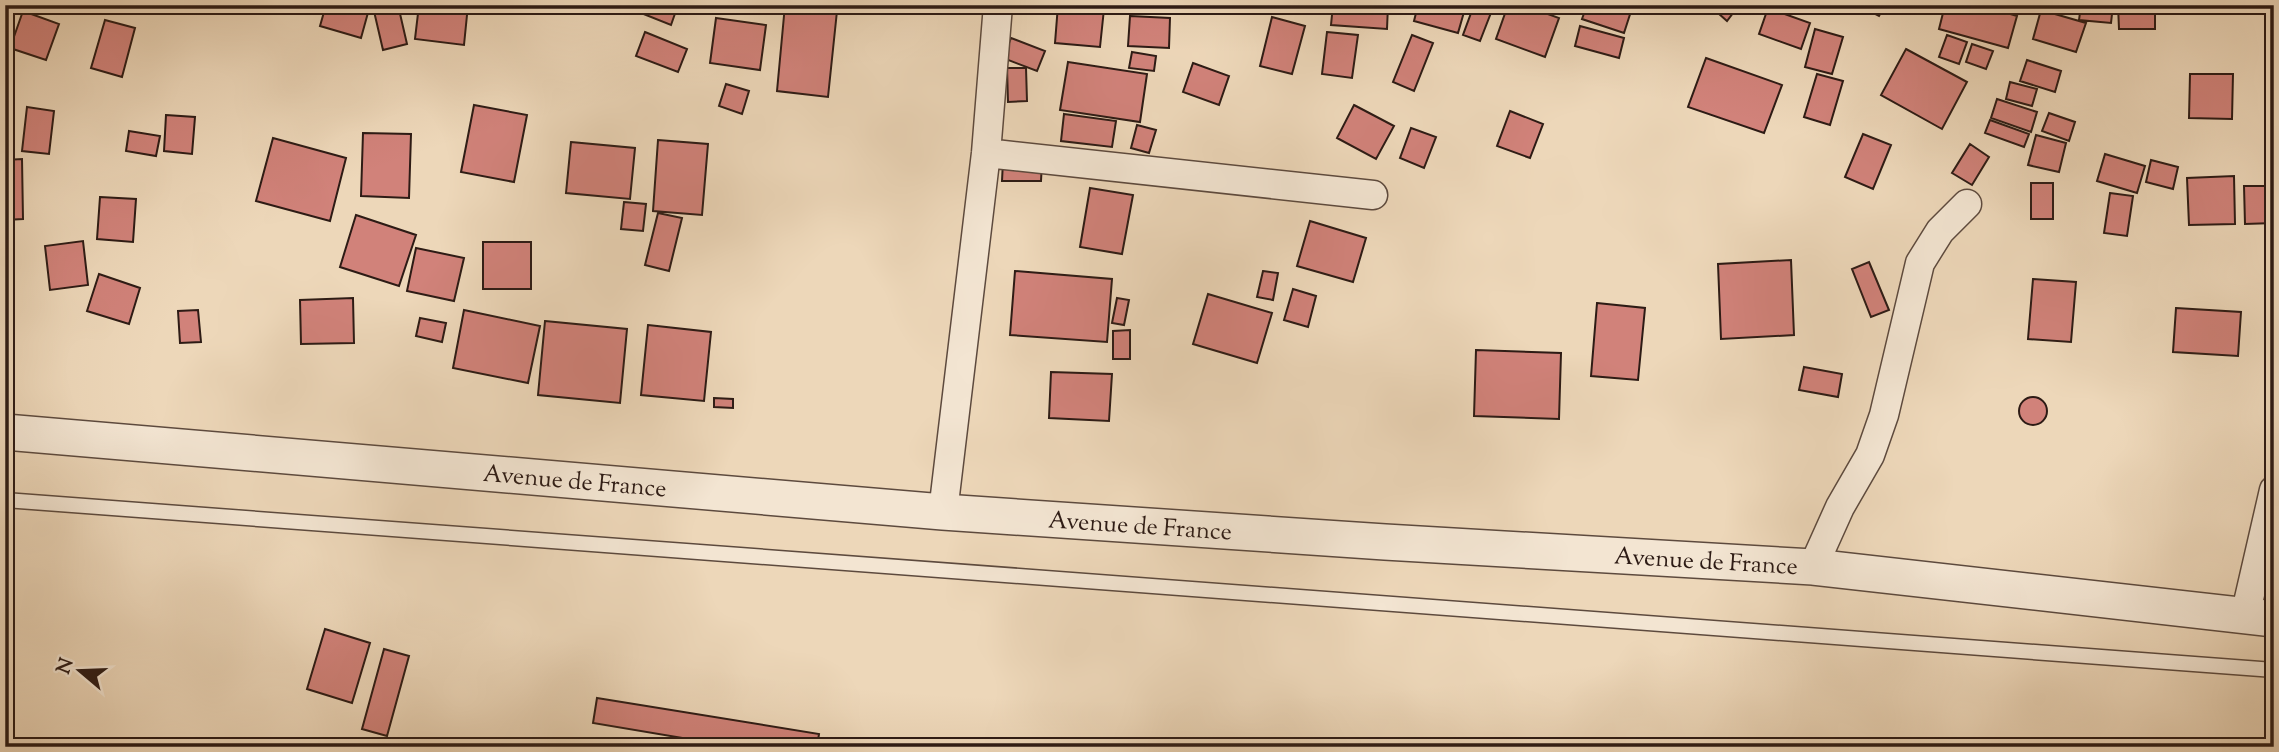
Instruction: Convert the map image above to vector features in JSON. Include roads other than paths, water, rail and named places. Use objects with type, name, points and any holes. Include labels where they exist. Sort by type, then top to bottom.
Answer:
[{"type":"street","points":[[943,512],[986,153],[998,5]]},
{"type":"street","points":[[986,153],[1373,195]]},
{"type":"street","points":[[1813,568],[1840,507],[1870,455],[1884,415],[1920,263],[1940,231],[1967,204]]},
{"type":"street","name":"Avenue de France","points":[[5,432],[943,512],[1813,568],[2259,617]]},
{"type":"street","points":[[2259,617],[2274,490]]},
{"type":"lane","points":[[5,500],[2274,670]]}]
